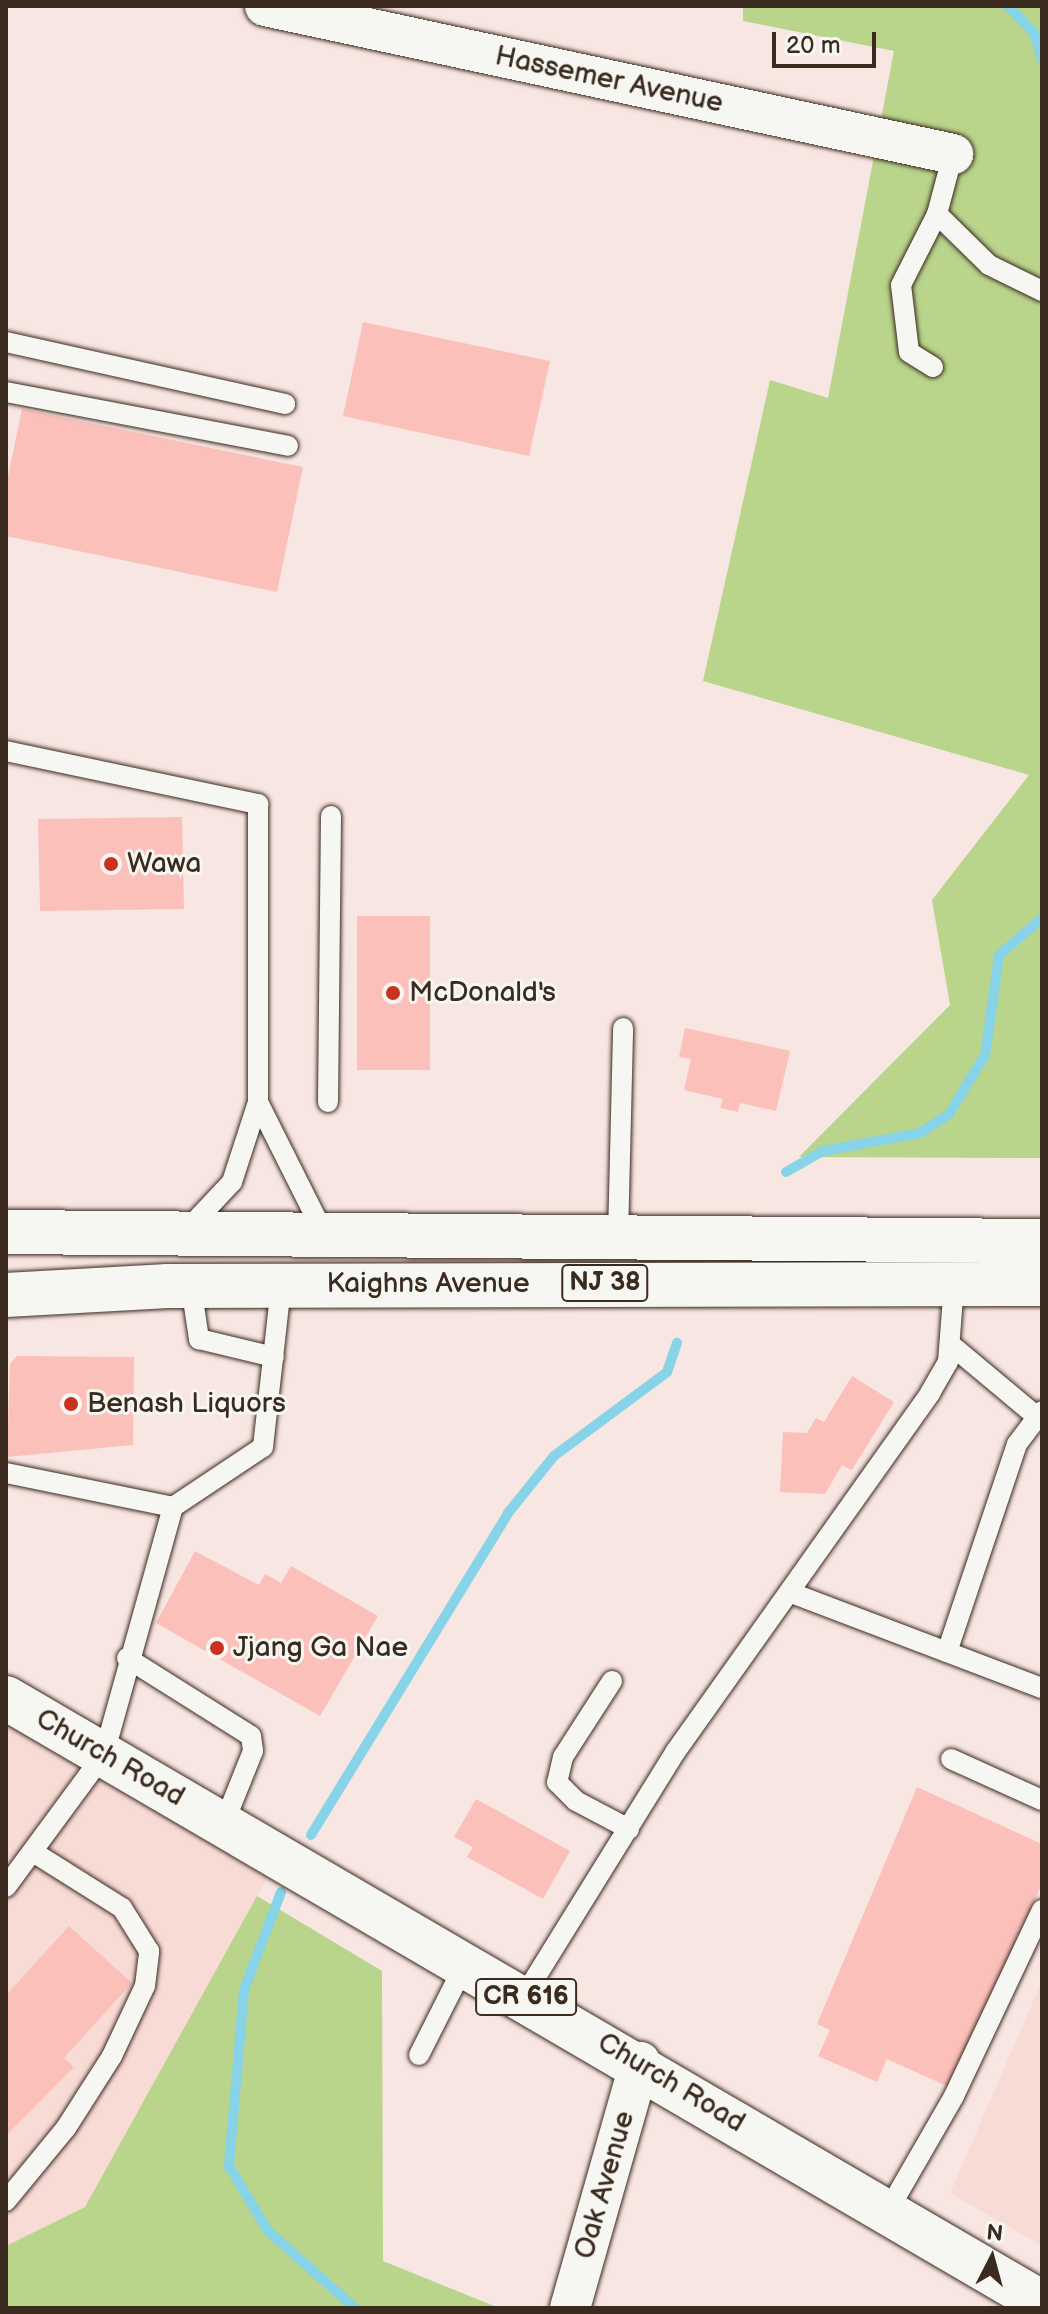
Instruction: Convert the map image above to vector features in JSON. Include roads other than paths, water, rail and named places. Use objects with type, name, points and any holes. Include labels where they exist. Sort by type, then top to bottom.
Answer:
[{"type":"main road","name":"Kaighns Avenue","points":[[6,1232],[1042,1241]]},
{"type":"main road","name":"Kaighns Avenue","points":[[6,1295],[191,1286],[1042,1284]]},
{"type":"main road","name":"Church Road","points":[[6,1698],[640,2062],[1039,2304]]},
{"type":"street","name":"Hassemer Avenue","points":[[265,6],[953,154]]},
{"type":"street","name":"Oak Avenue","points":[[570,2308],[640,2062]]},
{"type":"lane","points":[[933,367],[909,352],[901,285],[937,214],[953,154]]},
{"type":"lane","points":[[937,214],[989,265],[1042,291]]},
{"type":"lane","points":[[6,342],[285,404]]},
{"type":"lane","points":[[6,392],[288,446]]},
{"type":"lane","points":[[6,751],[258,804],[258,1102],[232,1182],[185,1233]]},
{"type":"lane","points":[[328,1102],[331,816]]},
{"type":"lane","points":[[618,1238],[623,1028]]},
{"type":"lane","points":[[258,1102],[325,1236]]},
{"type":"lane","points":[[524,1996],[748,1648],[794,1594],[836,1527],[930,1393],[950,1344],[954,1284]]},
{"type":"lane","points":[[191,1286],[199,1339],[274,1357]]},
{"type":"lane","points":[[6,1887],[104,1754],[127,1658],[173,1507],[263,1447],[281,1286]]},
{"type":"lane","points":[[947,1652],[1017,1444],[1039,1413],[950,1344]]},
{"type":"lane","points":[[6,1473],[173,1507]]},
{"type":"lane","points":[[794,1594],[1042,1688]]},
{"type":"lane","points":[[127,1658],[251,1736],[253,1751],[224,1823]]},
{"type":"lane","points":[[612,1681],[563,1757],[557,1782],[576,1801],[629,1829]]},
{"type":"lane","points":[[951,1759],[1042,1800]]},
{"type":"lane","points":[[6,2201],[66,2128],[112,2056],[145,1986],[149,1951],[122,1908],[33,1852]]},
{"type":"lane","points":[[886,2214],[954,2096],[1042,1910]]},
{"type":"lane","points":[[419,2055],[466,1962]]},
{"type":"waterway","points":[[1008,6],[1034,33],[1042,59]]},
{"type":"waterway","points":[[786,1172],[823,1151],[920,1133],[949,1114],[985,1055],[999,955],[1042,918]]},
{"type":"waterway","points":[[311,1835],[508,1513],[554,1456],[667,1372],[677,1343]]},
{"type":"waterway","points":[[281,1892],[244,1990],[229,2166],[268,2231],[355,2308]]},
{"type":"place","name":"Wawa","points":[[111,864]]},
{"type":"place","name":"McDonald's","points":[[393,993]]},
{"type":"place","name":"Benash Liquors","points":[[71,1404]]},
{"type":"place","name":"Jjang Ga Nae","points":[[217,1648]]}]
